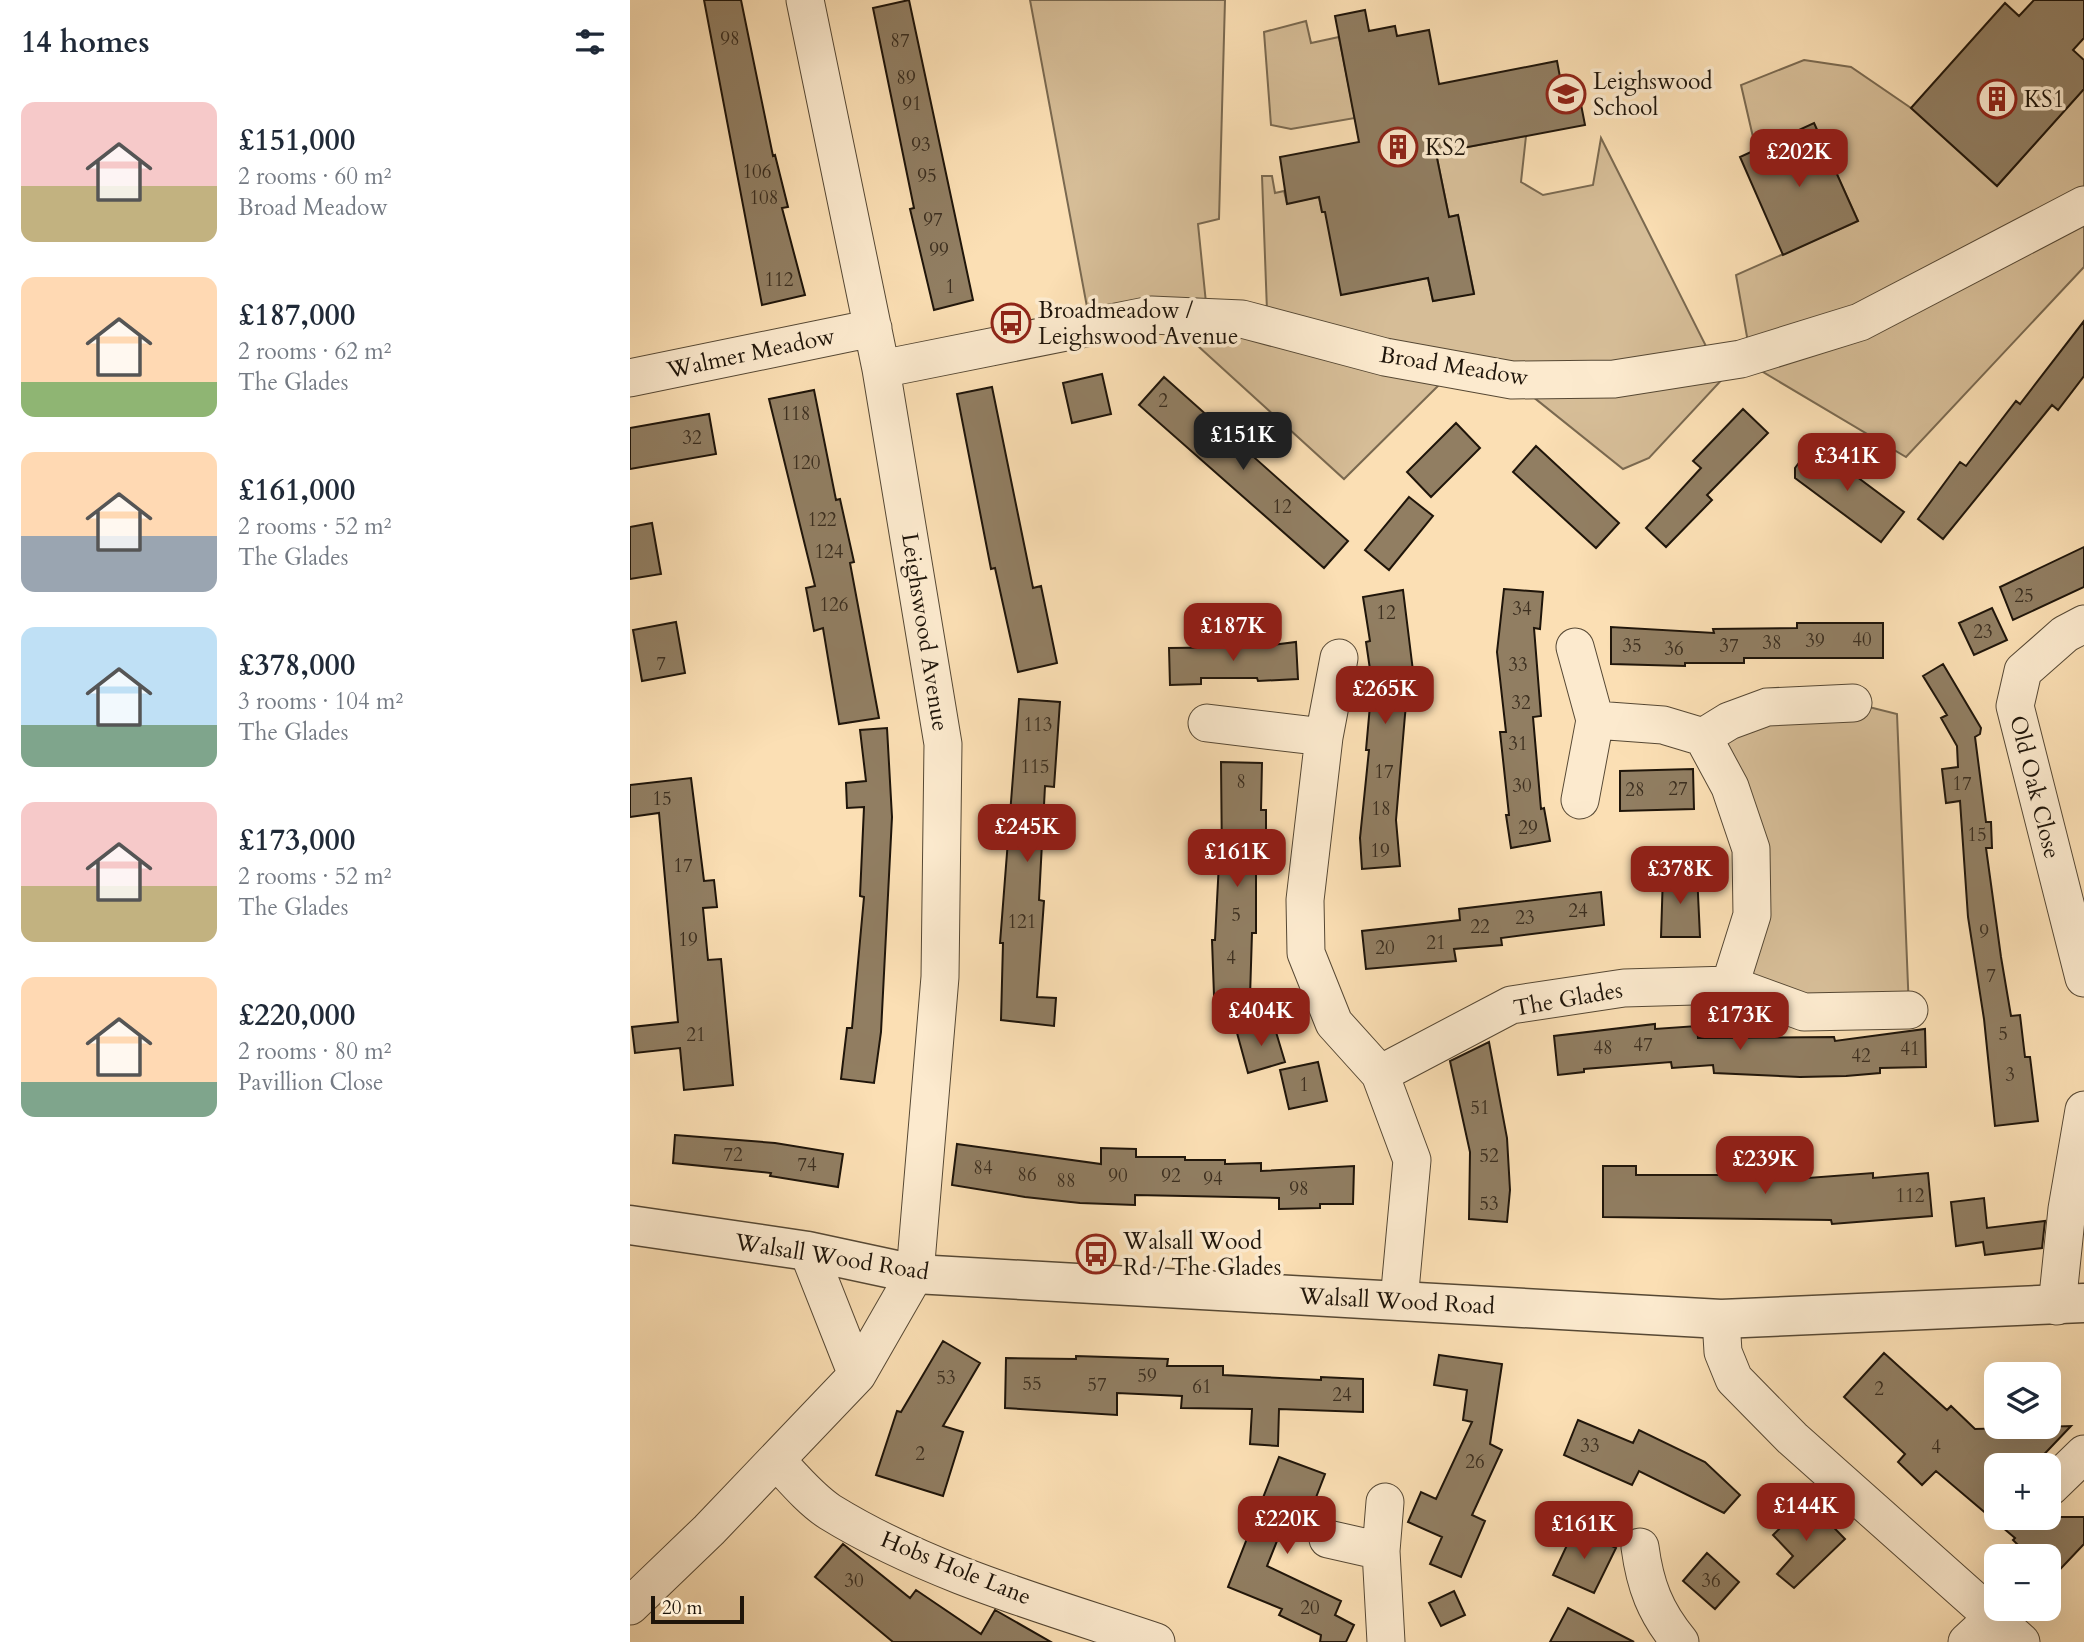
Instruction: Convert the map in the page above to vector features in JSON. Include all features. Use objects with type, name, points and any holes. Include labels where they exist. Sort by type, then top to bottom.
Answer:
[{"type":"street","name":"Leighswood Avenue","points":[[804,0],[881,369],[943,744],[940,978],[915,1274]]},
{"type":"street","name":"Broad Meadow","points":[[881,369],[1152,315],[1242,319],[1385,357],[1512,380],[1614,379],[1741,359],[1860,322],[2084,205]]},
{"type":"street","name":"Walmer Meadow","points":[[630,378],[873,328]]},
{"type":"street","name":"Old Oak Close","points":[[2084,624],[2065,634],[2023,671],[2015,706],[2084,978]]},
{"type":"street","points":[[1575,647],[1594,720],[1580,800]]},
{"type":"street","points":[[1339,658],[1324,737],[1305,900],[1306,953],[1334,1023],[1380,1074],[1412,1160],[1399,1301]]},
{"type":"street","points":[[1703,737],[1729,721],[1767,707],[1853,703]]},
{"type":"street","points":[[1594,720],[1663,725],[1703,737],[1730,787],[1751,849],[1752,915],[1730,985]]},
{"type":"street","points":[[1207,723],[1324,737]]},
{"type":"street","name":"The Glades","points":[[1380,1074],[1511,1006],[1624,988],[1730,985],[1804,1012],[1909,1010]]},
{"type":"street","points":[[2071,1305],[2067,1209],[2084,1110]]},
{"type":"street","name":"Walsall Wood Road","points":[[630,1225],[808,1251],[915,1274],[1721,1319],[2071,1305]]},
{"type":"street","points":[[808,1251],[857,1375]]},
{"type":"street","points":[[630,1606],[857,1375],[915,1274]]},
{"type":"street","points":[[1721,1319],[1723,1352],[1734,1380],[1792,1438],[1984,1608]]},
{"type":"street","points":[[2061,1476],[2084,1454]]},
{"type":"street","name":"Hobs Hole Lane","points":[[776,1460],[827,1510],[887,1542],[946,1569],[1156,1642]]},
{"type":"street","points":[[1385,1502],[1381,1551],[1386,1642]]},
{"type":"street","points":[[1328,1539],[1381,1551]]},
{"type":"street","points":[[1640,1547],[1644,1582],[1661,1619],[1680,1642]]},
{"type":"street","points":[[1967,1642],[1990,1621]]},
{"type":"street","points":[[1998,1621],[2021,1642]]},
{"type":"shaded area","points":[[1030,0],[1225,0],[1219,219],[1198,224],[1206,303],[1144,302],[1087,307]]},
{"type":"shaded area","points":[[1306,21],[1311,43],[1339,37],[1355,118],[1291,129],[1271,125],[1264,32]]},
{"type":"shaded area","points":[[1804,60],[1851,67],[1911,108],[1997,186],[2084,89],[2084,188],[1853,310],[1749,348],[1736,275],[1858,221],[1814,124],[1756,150],[1741,85]]},
{"type":"shaded area","points":[[1526,136],[1521,182],[1543,195],[1593,185],[1601,138],[1711,356],[1515,369],[1267,311],[1262,176],[1272,176],[1275,193],[1284,191],[1287,203],[1319,197],[1322,212],[1380,201],[1342,294],[1428,278],[1433,301],[1474,293],[1458,215],[1449,217],[1436,153]]},
{"type":"shaded area","points":[[2084,205],[2084,267],[1906,457],[1741,359]]},
{"type":"shaded area","points":[[1176,326],[1237,327],[1447,377],[1344,479]]},
{"type":"shaded area","points":[[1741,359],[1649,458],[1623,469],[1512,380]]},
{"type":"shaded area","points":[[1853,703],[1897,714],[1909,1010],[1730,985],[1752,915],[1703,737]]},
{"type":"building","points":[[704,0],[741,0],[773,156],[775,155],[788,207],[782,208],[805,295],[762,305]]},
{"type":"building","points":[[909,0],[973,300],[934,310],[910,209],[914,208],[873,8]]},
{"type":"building","name":"KS1","points":[[2034,0],[2084,0],[2084,38],[2073,50],[2084,60],[2084,89],[1997,186],[1911,108],[2005,3],[2019,16]]},
{"type":"building","name":"KS2","points":[[1365,10],[1369,31],[1395,26],[1397,36],[1429,30],[1439,84],[1557,61],[1563,93],[1578,89],[1585,125],[1436,153],[1449,217],[1458,215],[1474,294],[1433,301],[1428,278],[1341,295],[1325,212],[1322,212],[1319,197],[1287,204],[1280,157],[1359,142],[1335,16]]},
{"type":"building","points":[[1814,123],[1858,221],[1783,255],[1740,157]]},
{"type":"building","points":[[2084,321],[2084,376],[2058,410],[2052,405],[1943,539],[1918,519],[1960,462],[1966,466],[2016,401],[2020,404]]},
{"type":"building","points":[[1102,374],[1111,414],[1072,423],[1063,383]]},
{"type":"building","points":[[1164,377],[1348,541],[1324,568],[1139,405]]},
{"type":"building","points":[[992,387],[1033,588],[1041,586],[1057,663],[1018,672],[995,568],[991,569],[957,394]]},
{"type":"building","points":[[814,390],[836,500],[840,499],[854,562],[850,563],[879,718],[839,724],[823,628],[814,631],[806,588],[815,586],[769,399]]},
{"type":"building","points":[[1743,409],[1768,433],[1707,495],[1712,500],[1666,547],[1646,528],[1701,468],[1693,461]]},
{"type":"building","points":[[709,414],[716,454],[630,469],[630,428]]},
{"type":"building","points":[[1456,423],[1480,448],[1431,497],[1407,472]]},
{"type":"building","points":[[1813,444],[1904,512],[1881,542],[1795,478],[1795,468]]},
{"type":"building","points":[[1536,446],[1619,523],[1596,548],[1513,472]]},
{"type":"building","points":[[1409,497],[1433,516],[1389,570],[1365,550]]},
{"type":"building","points":[[652,523],[661,574],[630,579],[630,527]]},
{"type":"building","points":[[2084,547],[2084,587],[2013,620],[2000,587]]},
{"type":"building","points":[[1504,589],[1543,592],[1540,629],[1534,628],[1541,716],[1533,717],[1541,809],[1544,808],[1550,841],[1511,848],[1500,732],[1506,732],[1497,652]]},
{"type":"building","points":[[1403,590],[1413,671],[1410,671],[1396,820],[1400,866],[1362,869],[1360,838],[1369,750],[1366,750],[1372,683],[1366,642],[1370,641],[1363,597]]},
{"type":"building","points":[[1992,608],[2007,640],[1974,655],[1959,623]]},
{"type":"building","points":[[676,622],[685,673],[642,681],[633,630]]},
{"type":"building","points":[[1797,623],[1883,623],[1883,658],[1744,658],[1744,663],[1685,663],[1685,666],[1611,664],[1611,627],[1714,633],[1713,629],[1797,628]]},
{"type":"building","points":[[1296,642],[1298,679],[1258,681],[1257,678],[1201,678],[1201,684],[1170,685],[1169,648],[1256,647]]},
{"type":"building","points":[[1943,664],[1981,728],[1980,734],[1975,737],[1986,822],[1991,822],[1992,848],[1986,848],[2001,957],[2011,1016],[2020,1015],[2025,1057],[2030,1057],[2038,1121],[1995,1126],[1984,1019],[1968,917],[1960,801],[1946,803],[1942,769],[1958,767],[1957,746],[1941,718],[1947,715],[1923,676]]},
{"type":"building","points":[[1019,699],[1060,702],[1054,787],[1045,786],[1039,900],[1044,901],[1037,997],[1056,998],[1054,1026],[1001,1020],[1003,943],[1000,943]]},
{"type":"building","points":[[887,728],[892,817],[881,1032],[874,1083],[841,1079],[847,1028],[852,1028],[864,897],[860,896],[864,807],[847,808],[846,783],[866,781],[860,730]]},
{"type":"building","points":[[1221,762],[1262,763],[1261,810],[1266,810],[1266,846],[1256,846],[1256,933],[1252,933],[1250,997],[1252,1019],[1215,1023],[1212,940],[1215,940],[1219,862],[1222,862]]},
{"type":"building","points":[[1693,769],[1694,809],[1620,811],[1620,771]]},
{"type":"building","points":[[691,778],[704,881],[714,880],[717,907],[703,908],[708,960],[721,959],[733,1085],[684,1090],[680,1048],[635,1053],[632,1027],[678,1022],[659,813],[630,817],[630,785]]},
{"type":"building","points":[[1697,873],[1700,937],[1661,937],[1663,874]]},
{"type":"building","points":[[1601,892],[1604,925],[1501,938],[1502,945],[1454,949],[1456,961],[1366,969],[1362,931],[1460,920],[1459,909]]},
{"type":"building","points":[[1273,1022],[1285,1062],[1248,1073],[1237,1033]]},
{"type":"building","points":[[1655,1024],[1655,1029],[1697,1026],[1698,1038],[1834,1037],[1835,1041],[1925,1029],[1926,1067],[1880,1068],[1880,1073],[1846,1076],[1800,1077],[1714,1073],[1713,1065],[1672,1068],[1671,1062],[1584,1069],[1584,1072],[1558,1075],[1554,1036]]},
{"type":"building","points":[[1489,1042],[1507,1138],[1510,1190],[1507,1222],[1469,1219],[1470,1152],[1450,1061]]},
{"type":"building","points":[[1318,1062],[1327,1101],[1289,1109],[1280,1070]]},
{"type":"building","points":[[675,1135],[775,1143],[843,1154],[838,1187],[770,1176],[771,1173],[673,1163]]},
{"type":"building","points":[[957,1144],[1101,1164],[1101,1148],[1136,1149],[1136,1157],[1225,1160],[1225,1164],[1261,1163],[1261,1171],[1354,1166],[1353,1204],[1320,1204],[1320,1208],[1279,1209],[1279,1198],[1135,1195],[1135,1205],[1025,1197],[952,1185]]},
{"type":"building","points":[[1603,1166],[1636,1166],[1636,1175],[1776,1175],[1776,1172],[1807,1171],[1808,1178],[1873,1173],[1873,1178],[1928,1173],[1932,1216],[1832,1224],[1831,1220],[1603,1217]]},
{"type":"building","points":[[1984,1198],[1987,1228],[2045,1221],[2042,1248],[1985,1255],[1983,1242],[1956,1246],[1951,1202]]},
{"type":"building","points":[[943,1341],[980,1363],[943,1426],[963,1432],[943,1496],[876,1475],[897,1411],[901,1412]]},
{"type":"building","points":[[1884,1353],[1947,1410],[1951,1406],[1975,1429],[1984,1429],[1984,1439],[2059,1439],[2045,1453],[1984,1453],[1984,1512],[1936,1471],[1922,1485],[1898,1462],[1905,1454],[1844,1397]]},
{"type":"building","points":[[1439,1355],[1502,1364],[1490,1444],[1502,1450],[1472,1515],[1485,1521],[1461,1577],[1430,1564],[1442,1537],[1408,1522],[1421,1492],[1436,1499],[1472,1422],[1463,1420],[1467,1390],[1434,1385]]},
{"type":"building","points":[[1076,1356],[1168,1359],[1167,1366],[1223,1366],[1223,1375],[1321,1380],[1321,1377],[1363,1379],[1363,1412],[1279,1409],[1278,1446],[1250,1444],[1252,1409],[1181,1408],[1182,1396],[1117,1393],[1117,1415],[1005,1408],[1006,1358],[1076,1359]]},
{"type":"building","points":[[1578,1420],[1633,1443],[1639,1430],[1705,1462],[1740,1495],[1724,1513],[1639,1471],[1632,1485],[1564,1455]]},
{"type":"building","points":[[2061,1426],[2071,1426],[2061,1437]]},
{"type":"building","points":[[1279,1457],[1325,1474],[1310,1513],[1291,1506],[1267,1566],[1341,1601],[1335,1615],[1354,1625],[1346,1642],[1320,1642],[1321,1635],[1279,1615],[1282,1609],[1228,1587]]},
{"type":"building","points":[[1808,1501],[1845,1539],[1794,1588],[1777,1574],[1793,1556],[1773,1535]]},
{"type":"building","points":[[2061,1517],[2084,1517],[2084,1544],[2061,1568],[2061,1544],[2017,1544],[2013,1540],[2015,1538],[2006,1530],[2061,1530]]},
{"type":"building","points":[[1575,1528],[1616,1548],[1594,1593],[1553,1575]]},
{"type":"building","points":[[843,1544],[910,1598],[916,1590],[981,1634],[995,1610],[1051,1642],[893,1642],[815,1577]]},
{"type":"building","points":[[1707,1553],[1739,1582],[1715,1609],[1683,1581]]},
{"type":"building","points":[[1454,1591],[1465,1615],[1441,1626],[1429,1603]]},
{"type":"building","points":[[1568,1608],[1634,1642],[1550,1642]]},
{"type":"place","name":"Leighswood School","points":[[1566,94]]},
{"type":"place","name":"KS1","points":[[1997,99]]},
{"type":"place","name":"KS2","points":[[1398,147]]},
{"type":"place","name":"Broadmeadow / Leighswood Avenue","points":[[1011,323]]},
{"type":"place","name":"Walsall Wood Rd / The Glades","points":[[1096,1254]]}]
